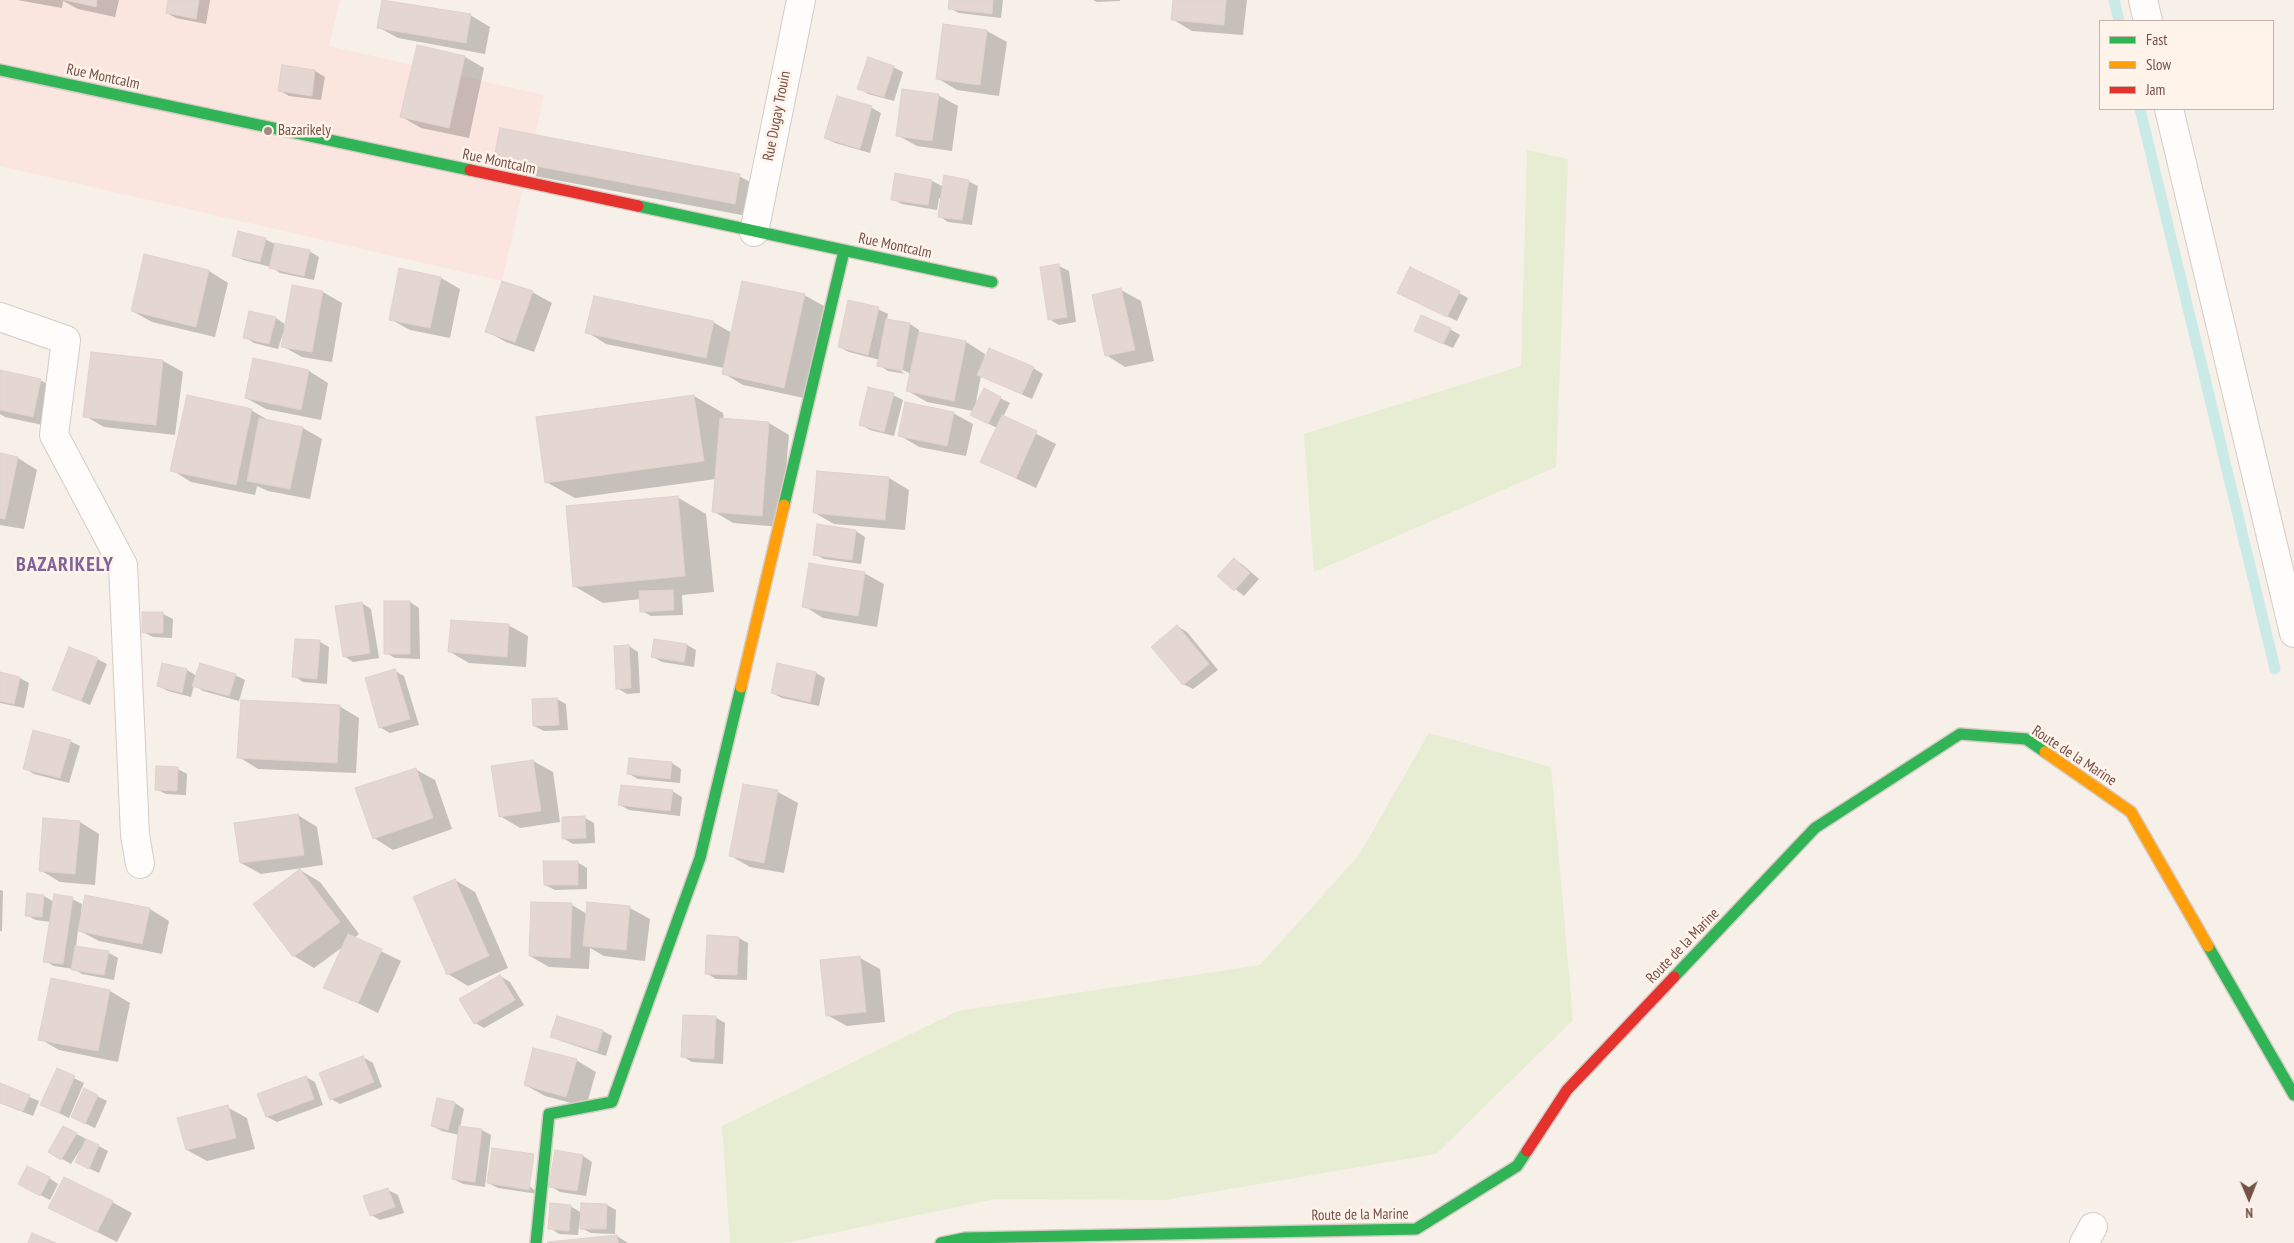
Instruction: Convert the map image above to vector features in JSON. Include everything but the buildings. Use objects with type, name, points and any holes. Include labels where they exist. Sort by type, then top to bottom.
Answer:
[{"type":"street","name":"Rue Dugay Trouin","points":[[754,232],[801,0]]},
{"type":"street","points":[[2143,0],[2148,20]]},
{"type":"street","name":"Rue Montcalm","points":[[0,70],[992,282]]},
{"type":"street","points":[[2169,110],[2294,633]]},
{"type":"street","points":[[536,1243],[549,1114],[612,1102],[700,858],[844,251]]},
{"type":"street","points":[[0,317],[66,340],[54,435],[123,565],[135,835],[140,864]]},
{"type":"street","name":"Route de la Marine","points":[[940,1243],[966,1238],[1416,1230],[1517,1166],[1567,1090],[1816,828],[1960,734],[2026,739],[2131,812],[2294,1095]]},
{"type":"shaded area","name":"Bazarikely","points":[[0,0],[340,0],[329,46],[544,95],[502,281],[0,166]]},
{"type":"green space","points":[[1527,150],[1568,159],[1556,467],[1314,572],[1304,434],[1521,366]]},
{"type":"green space","points":[[1429,733],[1551,767],[1573,1020],[1436,1154],[1165,1200],[995,1199],[785,1243],[730,1243],[722,1126],[958,1011],[1260,965],[1359,855]]},
{"type":"waterway","points":[[2114,0],[2119,20]]},
{"type":"waterway","points":[[2140,110],[2275,669]]},
{"type":"traffic: fast","points":[[0,70],[470,170]]},
{"type":"traffic: fast","points":[[638,206],[992,282]]},
{"type":"traffic: fast","points":[[784,505],[844,251]]},
{"type":"traffic: fast","points":[[536,1243],[549,1114],[612,1102],[700,858],[741,687]]},
{"type":"traffic: fast","points":[[1674,977],[1815,828],[1960,734],[2026,739],[2045,752]]},
{"type":"traffic: fast","points":[[2208,946],[2294,1095]]},
{"type":"traffic: fast","points":[[941,1243],[965,1238],[1416,1229],[1517,1166],[1527,1151]]},
{"type":"traffic: slow","points":[[741,687],[784,505]]},
{"type":"traffic: slow","points":[[2045,752],[2131,812],[2208,946]]},
{"type":"traffic: jam","points":[[470,170],[638,206]]},
{"type":"traffic: jam","points":[[1527,1151],[1567,1090],[1674,977]]},
{"type":"place","name":"Bazarikely","points":[[268,131]]},
{"type":"district","name":"BAZARIKELY","points":[[65,565]]}]
